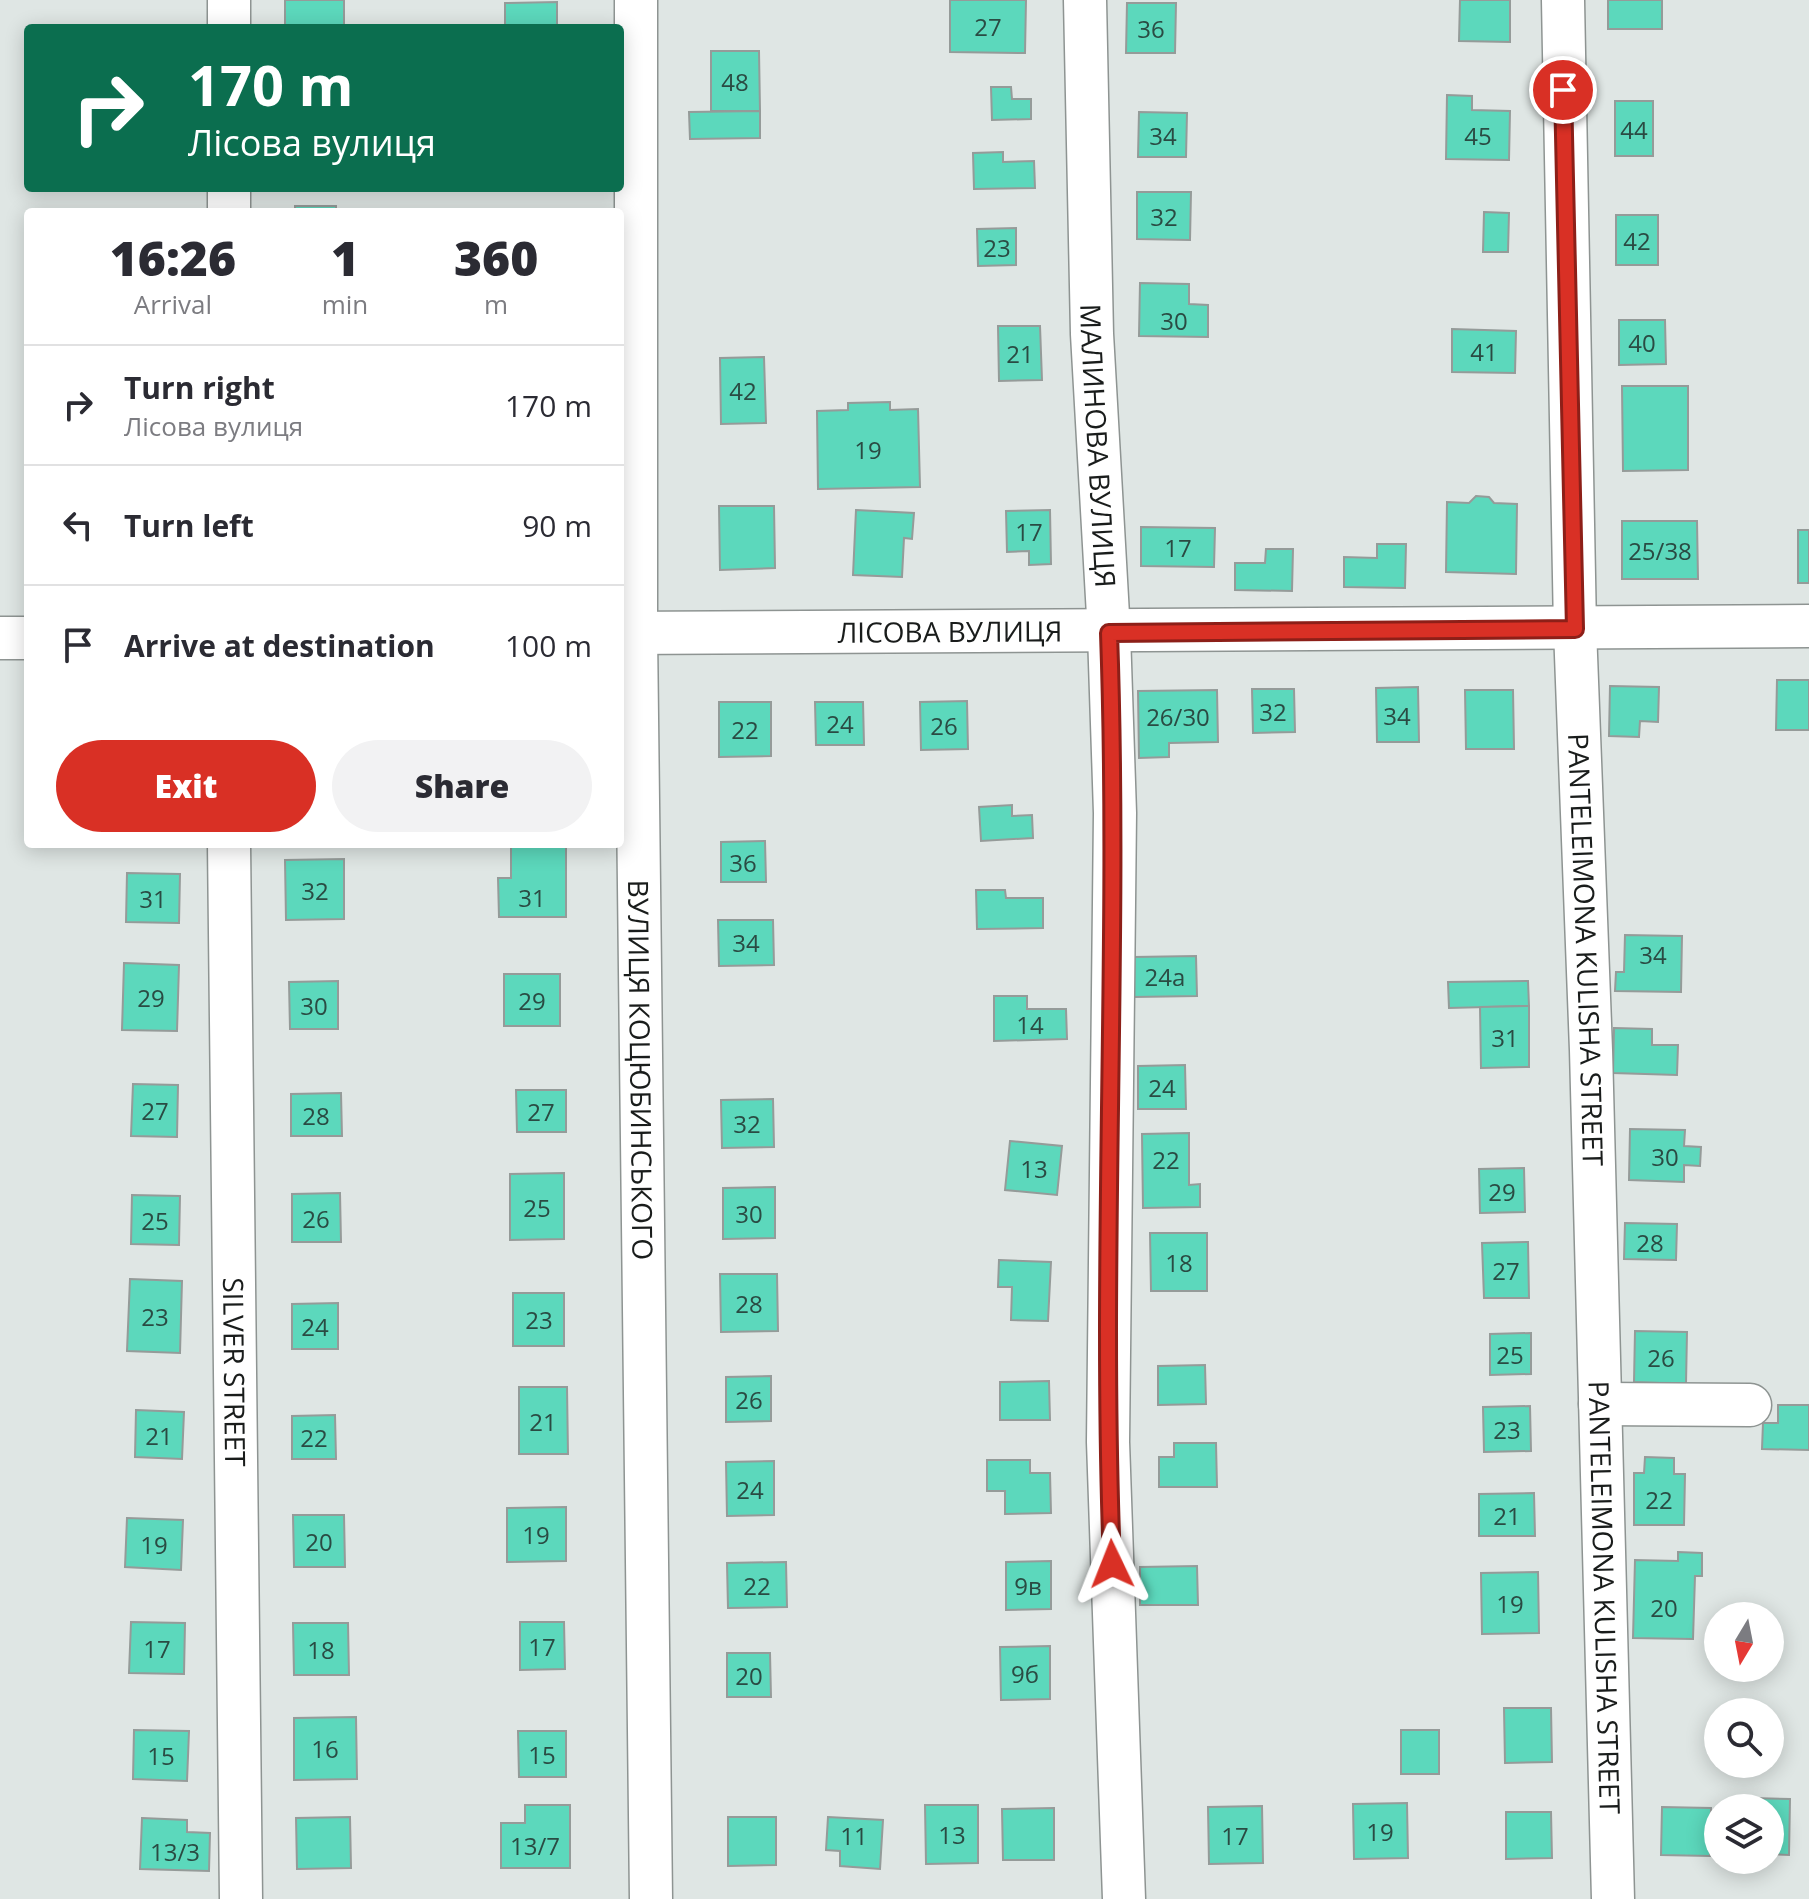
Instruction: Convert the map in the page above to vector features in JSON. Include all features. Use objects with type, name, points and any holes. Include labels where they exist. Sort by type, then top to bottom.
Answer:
[{"type":"street","points":[[229,0],[229,24]]},
{"type":"street","name":"ВУЛИЦЯ КОЦЮБИНСЬКОГО","points":[[636,0],[628,633],[651,1899]]},
{"type":"street","name":"МАЛИНОВА ВУЛИЦЯ","points":[[1085,0],[1092,334],[1109,633],[1115,813],[1108,1442],[1124,1899]]},
{"type":"street","name":"PANTELEIMONA KULISHA STREET","points":[[1563,0],[1575,629],[1613,1899]]},
{"type":"street","name":"ЛІСОВА ВУЛИЦЯ","points":[[628,633],[1109,633],[1809,626]]},
{"type":"street","points":[[0,638],[24,638]]},
{"type":"street","name":"SILVER STREET","points":[[229,848],[241,1899]]},
{"type":"street","points":[[1600,1404],[1750,1405]]},
{"type":"building","points":[[285,0],[344,0],[344,24],[285,24]]},
{"type":"building","points":[[950,0],[1026,0],[1025,53],[950,52]]},
{"type":"building","points":[[1460,0],[1510,0],[1510,42],[1459,41]]},
{"type":"building","points":[[1608,0],[1662,0],[1662,29],[1608,29]]},
{"type":"building","points":[[557,2],[557,24],[505,24],[505,3]]},
{"type":"building","points":[[1127,3],[1176,3],[1175,53],[1126,53]]},
{"type":"building","points":[[711,51],[759,51],[760,111],[711,111]]},
{"type":"building","points":[[991,87],[1011,87],[1012,99],[1031,99],[1031,119],[992,120]]},
{"type":"building","points":[[1447,95],[1472,96],[1472,110],[1510,111],[1509,160],[1446,159]]},
{"type":"building","points":[[1615,101],[1653,101],[1653,156],[1615,156]]},
{"type":"building","points":[[760,111],[760,138],[690,139],[689,112]]},
{"type":"building","points":[[1139,112],[1187,113],[1186,157],[1138,157]]},
{"type":"building","points":[[1003,152],[1003,162],[1034,161],[1035,188],[974,189],[973,153]]},
{"type":"building","points":[[1137,192],[1191,192],[1190,240],[1137,239]]},
{"type":"building","points":[[295,206],[336,206],[336,208]]},
{"type":"building","points":[[1484,212],[1509,213],[1508,252],[1483,252]]},
{"type":"building","points":[[1616,215],[1658,215],[1658,265],[1616,265]]},
{"type":"building","points":[[1016,228],[1016,265],[978,266],[977,229]]},
{"type":"building","points":[[1140,283],[1189,284],[1189,304],[1208,305],[1208,337],[1139,336]]},
{"type":"building","points":[[1619,320],[1665,320],[1666,364],[1619,365]]},
{"type":"building","points":[[998,326],[1040,326],[1042,380],[999,381]]},
{"type":"building","points":[[1452,329],[1516,331],[1515,373],[1452,372]]},
{"type":"building","points":[[764,357],[766,423],[721,424],[720,358]]},
{"type":"building","points":[[1622,386],[1688,386],[1688,470],[1623,471]]},
{"type":"building","points":[[890,402],[890,410],[918,409],[920,487],[818,489],[817,411],[848,410],[848,403]]},
{"type":"building","points":[[1476,496],[1489,497],[1494,503],[1517,504],[1516,574],[1446,572],[1447,502],[1469,503]]},
{"type":"building","points":[[719,506],[774,506],[775,568],[720,570]]},
{"type":"building","points":[[856,510],[914,513],[912,539],[904,538],[902,577],[853,575]]},
{"type":"building","points":[[1050,510],[1051,564],[1029,565],[1029,551],[1007,552],[1006,511]]},
{"type":"building","points":[[1622,521],[1697,521],[1698,579],[1622,579]]},
{"type":"building","points":[[1141,527],[1215,528],[1214,567],[1141,566]]},
{"type":"building","points":[[1798,530],[1809,530],[1809,583],[1798,583]]},
{"type":"building","points":[[1377,544],[1406,544],[1405,588],[1344,587],[1344,557],[1377,558]]},
{"type":"building","points":[[1266,549],[1293,549],[1292,591],[1235,590],[1235,563],[1265,563]]},
{"type":"building","points":[[1777,680],[1809,680],[1809,730],[1776,730]]},
{"type":"building","points":[[1610,686],[1659,687],[1658,722],[1640,721],[1639,737],[1609,736]]},
{"type":"building","points":[[1418,687],[1419,742],[1377,742],[1376,688]]},
{"type":"building","points":[[1252,689],[1294,689],[1295,732],[1253,733]]},
{"type":"building","points":[[1217,690],[1218,742],[1169,743],[1169,757],[1139,758],[1138,691]]},
{"type":"building","points":[[1465,690],[1513,690],[1514,749],[1466,749]]},
{"type":"building","points":[[967,701],[968,749],[921,750],[920,702]]},
{"type":"building","points":[[719,702],[771,702],[771,756],[719,757]]},
{"type":"building","points":[[815,702],[863,702],[864,745],[816,745]]},
{"type":"building","points":[[1012,805],[1012,816],[1032,815],[1033,838],[981,841],[979,807]]},
{"type":"building","points":[[765,841],[766,882],[721,882],[721,842]]},
{"type":"building","points":[[511,848],[566,848],[566,917],[499,917],[498,878],[511,878]]},
{"type":"building","points":[[344,859],[344,919],[286,920],[285,860]]},
{"type":"building","points":[[127,873],[180,874],[179,923],[126,922]]},
{"type":"building","points":[[976,890],[1005,890],[1006,898],[1043,898],[1043,928],[977,929]]},
{"type":"building","points":[[718,920],[773,920],[774,965],[719,966]]},
{"type":"building","points":[[1625,935],[1682,936],[1681,992],[1615,991],[1616,972],[1624,972]]},
{"type":"building","points":[[1196,956],[1197,996],[1134,997],[1134,957]]},
{"type":"building","points":[[124,963],[179,965],[177,1031],[122,1030]]},
{"type":"building","points":[[504,974],[560,974],[560,1026],[504,1026]]},
{"type":"building","points":[[338,981],[338,1029],[290,1029],[289,982]]},
{"type":"building","points":[[1528,981],[1529,1006],[1449,1008],[1448,982]]},
{"type":"building","points":[[994,996],[1027,996],[1027,1009],[1066,1009],[1067,1039],[994,1041]]},
{"type":"building","points":[[1529,1006],[1529,1067],[1481,1068],[1480,1007]]},
{"type":"building","points":[[1614,1028],[1652,1029],[1652,1045],[1678,1045],[1677,1075],[1613,1073]]},
{"type":"building","points":[[1185,1065],[1186,1109],[1138,1109],[1138,1066]]},
{"type":"building","points":[[133,1084],[178,1085],[177,1137],[131,1136]]},
{"type":"building","points":[[516,1090],[566,1090],[566,1132],[517,1132]]},
{"type":"building","points":[[341,1093],[342,1136],[291,1136],[291,1094]]},
{"type":"building","points":[[773,1099],[774,1147],[722,1148],[721,1100]]},
{"type":"building","points":[[1630,1129],[1685,1130],[1684,1146],[1701,1147],[1700,1166],[1684,1165],[1684,1182],[1629,1180]]},
{"type":"building","points":[[1189,1133],[1189,1185],[1200,1184],[1200,1207],[1143,1208],[1142,1134]]},
{"type":"building","points":[[1010,1141],[1062,1146],[1057,1195],[1005,1190]]},
{"type":"building","points":[[1524,1168],[1525,1212],[1480,1213],[1479,1169]]},
{"type":"building","points":[[564,1173],[564,1239],[510,1240],[510,1174]]},
{"type":"building","points":[[775,1187],[775,1238],[723,1239],[723,1188]]},
{"type":"building","points":[[340,1193],[341,1242],[292,1242],[292,1194]]},
{"type":"building","points":[[132,1195],[180,1196],[179,1245],[131,1244]]},
{"type":"building","points":[[1625,1223],[1677,1224],[1676,1260],[1624,1259]]},
{"type":"building","points":[[1150,1233],[1207,1233],[1207,1291],[1151,1291]]},
{"type":"building","points":[[1528,1242],[1529,1298],[1484,1298],[1482,1243]]},
{"type":"building","points":[[999,1260],[1051,1262],[1048,1321],[1011,1320],[1012,1287],[998,1287]]},
{"type":"building","points":[[720,1274],[777,1274],[778,1331],[721,1332]]},
{"type":"building","points":[[130,1279],[182,1281],[180,1353],[127,1351]]},
{"type":"building","points":[[513,1293],[564,1293],[564,1346],[513,1346]]},
{"type":"building","points":[[338,1303],[338,1349],[292,1349],[292,1304]]},
{"type":"building","points":[[1635,1331],[1687,1332],[1686,1384],[1634,1382]]},
{"type":"building","points":[[1531,1333],[1531,1374],[1490,1375],[1490,1334]]},
{"type":"building","points":[[1205,1365],[1206,1404],[1158,1405],[1158,1366]]},
{"type":"building","points":[[771,1376],[771,1421],[726,1422],[726,1377]]},
{"type":"building","points":[[1049,1381],[1050,1420],[1000,1420],[1000,1382]]},
{"type":"building","points":[[519,1387],[567,1387],[568,1454],[519,1454]]},
{"type":"building","points":[[1778,1405],[1809,1405],[1809,1450],[1762,1449],[1763,1423],[1778,1423]]},
{"type":"building","points":[[1530,1406],[1531,1451],[1484,1452],[1483,1407]]},
{"type":"building","points":[[136,1410],[184,1412],[182,1459],[135,1457]]},
{"type":"building","points":[[335,1415],[336,1459],[292,1459],[292,1416]]},
{"type":"building","points":[[1174,1443],[1216,1443],[1217,1487],[1159,1487],[1159,1457],[1174,1457]]},
{"type":"building","points":[[1645,1457],[1674,1458],[1674,1474],[1685,1474],[1684,1525],[1634,1525],[1634,1473],[1644,1473]]},
{"type":"building","points":[[987,1460],[1030,1460],[1030,1473],[1050,1473],[1051,1513],[1005,1514],[1005,1491],[987,1491]]},
{"type":"building","points":[[774,1461],[774,1515],[727,1516],[726,1462]]},
{"type":"building","points":[[1534,1493],[1535,1536],[1479,1536],[1479,1494]]},
{"type":"building","points":[[566,1507],[566,1561],[507,1562],[507,1508]]},
{"type":"building","points":[[293,1515],[344,1515],[345,1567],[294,1567]]},
{"type":"building","points":[[127,1518],[183,1520],[181,1570],[125,1567]]},
{"type":"building","points":[[1678,1552],[1702,1553],[1702,1576],[1695,1576],[1693,1639],[1633,1638],[1635,1560],[1678,1561]]},
{"type":"building","points":[[1051,1561],[1051,1609],[1006,1610],[1006,1562]]},
{"type":"building","points":[[786,1562],[787,1607],[728,1608],[727,1563]]},
{"type":"building","points":[[1197,1566],[1198,1605],[1140,1605],[1140,1567]]},
{"type":"building","points":[[1538,1572],[1539,1633],[1482,1634],[1481,1573]]},
{"type":"building","points":[[131,1622],[185,1623],[184,1674],[129,1673]]},
{"type":"building","points":[[520,1622],[564,1622],[565,1669],[520,1670]]},
{"type":"building","points":[[293,1623],[348,1623],[349,1675],[294,1675]]},
{"type":"building","points":[[1050,1646],[1050,1699],[1001,1700],[1000,1647]]},
{"type":"building","points":[[727,1653],[770,1653],[771,1697],[727,1697]]},
{"type":"building","points":[[1504,1708],[1551,1708],[1552,1762],[1505,1763]]},
{"type":"building","points":[[356,1717],[357,1779],[294,1780],[294,1718]]},
{"type":"building","points":[[134,1730],[189,1731],[187,1781],[133,1779]]},
{"type":"building","points":[[1401,1730],[1439,1730],[1439,1774],[1401,1774]]},
{"type":"building","points":[[518,1731],[566,1731],[566,1777],[519,1777]]},
{"type":"building","points":[[1784,1799],[1790,1799],[1789,1855],[1784,1855]]},
{"type":"building","points":[[1407,1803],[1408,1858],[1354,1859],[1353,1804]]},
{"type":"building","points":[[525,1805],[570,1805],[570,1868],[501,1868],[501,1823],[525,1823]]},
{"type":"building","points":[[925,1805],[978,1805],[978,1863],[926,1864]]},
{"type":"building","points":[[1262,1806],[1263,1863],[1209,1864],[1208,1807]]},
{"type":"building","points":[[1662,1807],[1704,1808],[1704,1856],[1661,1855]]},
{"type":"building","points":[[1054,1808],[1054,1860],[1003,1860],[1002,1809]]},
{"type":"building","points":[[1506,1812],[1551,1812],[1552,1858],[1506,1859]]},
{"type":"building","points":[[350,1817],[351,1868],[297,1869],[296,1818]]},
{"type":"building","points":[[728,1817],[776,1817],[776,1865],[728,1866]]},
{"type":"building","points":[[828,1817],[883,1820],[880,1869],[840,1866],[840,1851],[826,1850]]},
{"type":"building","points":[[142,1818],[187,1820],[187,1832],[210,1833],[209,1871],[140,1869]]},
{"type":"route","points":[[1112,1564],[1108,1442],[1115,813],[1109,633],[1575,629],[1563,90]]}]
